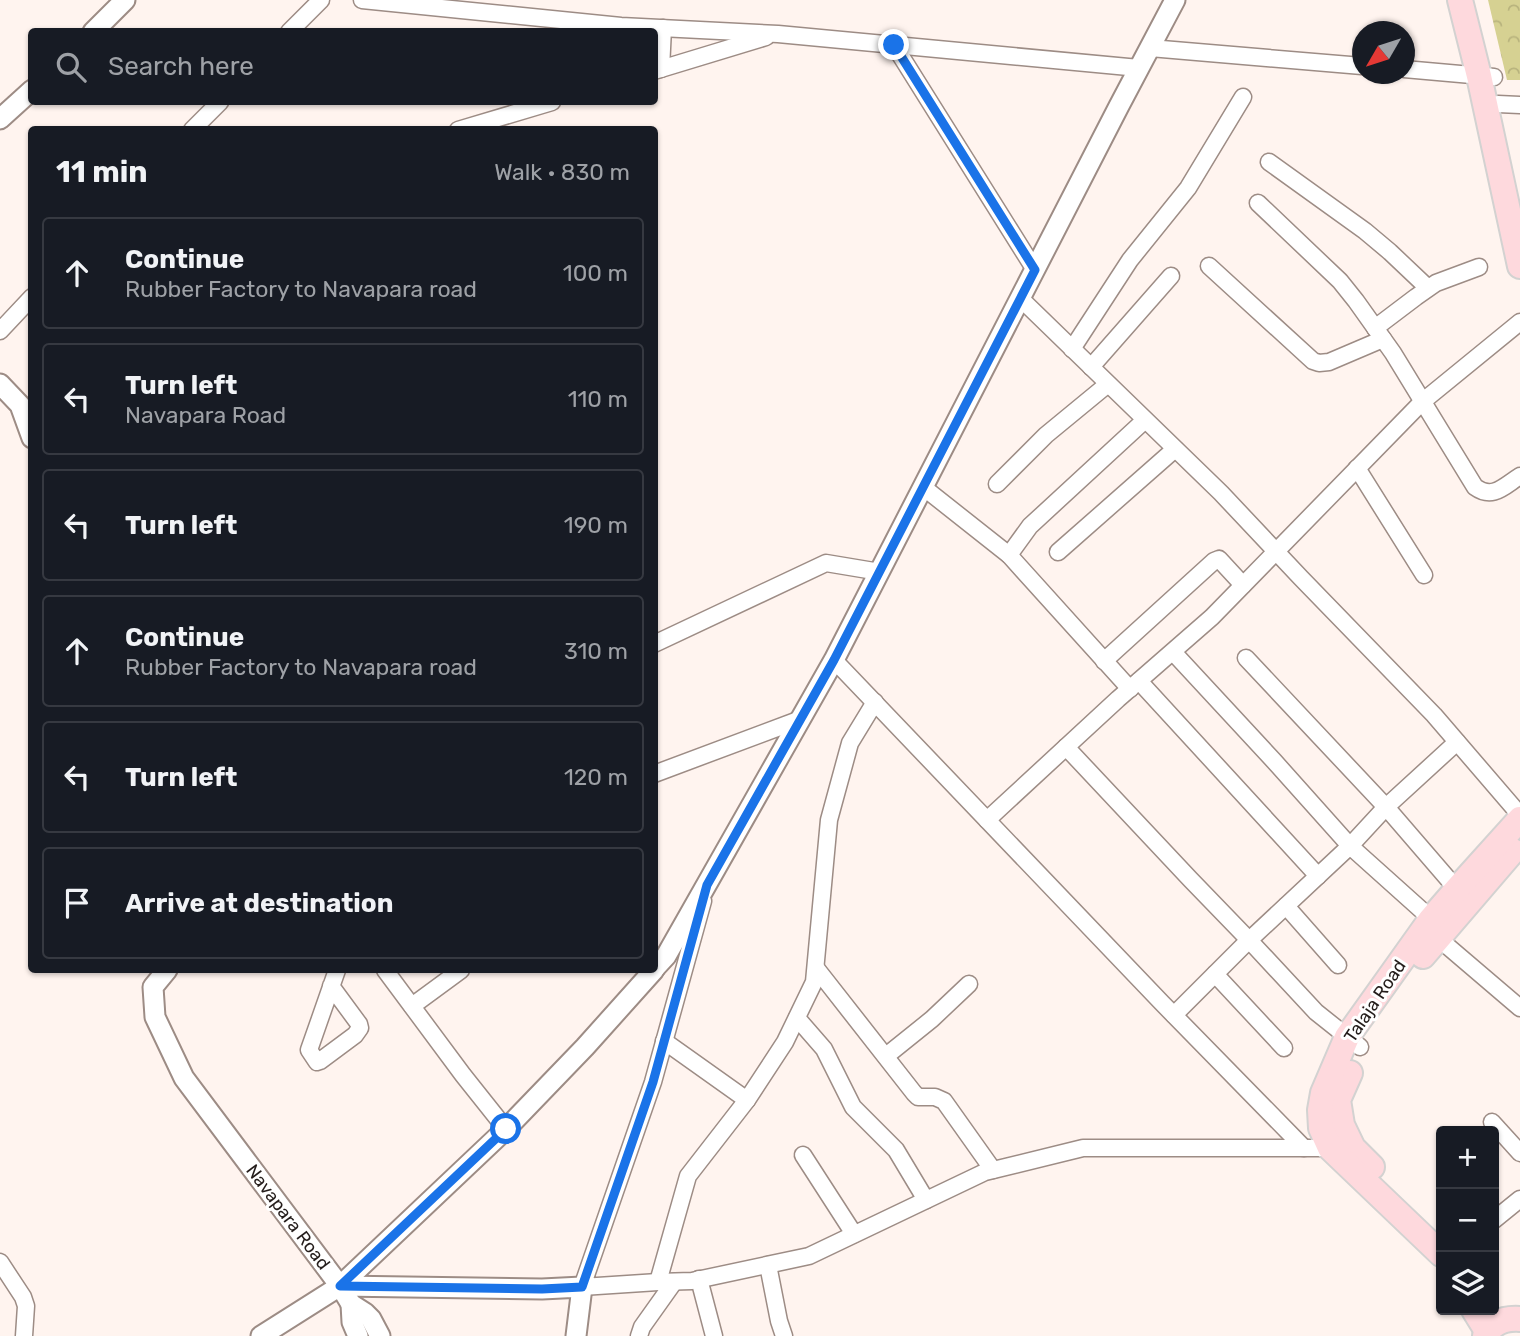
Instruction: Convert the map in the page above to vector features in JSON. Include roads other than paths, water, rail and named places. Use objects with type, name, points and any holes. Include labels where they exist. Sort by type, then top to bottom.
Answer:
[{"type":"main road","points":[[1460,0],[1487,76],[1509,104],[1520,192]]},
{"type":"main road","points":[[1476,0],[1520,266]]},
{"type":"main road","name":"Talaja Road","points":[[1436,1232],[1321,1128],[1329,1109],[1323,1093],[1354,1042],[1520,817]]},
{"type":"main road","name":"Talaja Road","points":[[1463,895],[1520,842]]},
{"type":"main road","name":"Talaja Road","points":[[1342,1148],[1439,1252]]},
{"type":"street","points":[[97,28],[125,0]]},
{"type":"street","points":[[293,28],[321,0]]},
{"type":"street","points":[[362,0],[621,26],[778,34],[1139,68]]},
{"type":"street","points":[[658,965],[666,956],[834,660],[1175,0]]},
{"type":"street","points":[[663,28],[658,70],[778,34]]},
{"type":"street","points":[[894,45],[1035,270]]},
{"type":"street","points":[[1150,48],[1352,65]]},
{"type":"street","points":[[1415,70],[1487,76]]},
{"type":"street","points":[[0,119],[28,94]]},
{"type":"street","points":[[1072,349],[1130,260],[1188,188],[1243,97]]},
{"type":"street","points":[[196,126],[217,105]]},
{"type":"street","points":[[471,126],[542,105]]},
{"type":"street","points":[[1269,162],[1365,231],[1428,288]]},
{"type":"street","points":[[1258,203],[1340,281],[1379,334],[1475,488],[1486,494],[1520,476]]},
{"type":"street","points":[[1209,266],[1312,361],[1329,362],[1379,334],[1428,288],[1479,267]]},
{"type":"street","points":[[1091,368],[1171,276]]},
{"type":"street","points":[[1020,298],[1221,493],[1434,715],[1520,817]]},
{"type":"street","points":[[0,331],[28,301]]},
{"type":"street","points":[[987,820],[1212,617],[1422,402],[1520,322]]},
{"type":"street","points":[[0,384],[28,416]]},
{"type":"street","points":[[997,484],[1046,435],[1108,384]]},
{"type":"street","points":[[1009,555],[1030,526],[1145,420]]},
{"type":"street","points":[[1058,552],[1175,449]]},
{"type":"street","points":[[1357,468],[1424,575]]},
{"type":"street","points":[[923,487],[1009,555],[1104,661],[1134,685],[1318,876]]},
{"type":"street","points":[[1104,661],[1214,561],[1219,559],[1243,585]]},
{"type":"street","points":[[658,642],[826,563],[880,572]]},
{"type":"street","points":[[1173,652],[1350,846],[1520,1008]]},
{"type":"street","points":[[1246,658],[1386,807],[1463,895]]},
{"type":"street","points":[[834,660],[1304,1148]]},
{"type":"street","points":[[639,1336],[666,1282],[688,1176],[747,1100],[785,1042],[814,982],[829,820],[850,743],[874,702]]},
{"type":"street","points":[[658,773],[801,719]]},
{"type":"street","points":[[1174,1015],[1249,940],[1350,846],[1386,807],[1457,742]]},
{"type":"street","points":[[1066,747],[1316,1012],[1354,1042]]},
{"type":"street","points":[[576,1336],[582,1287],[653,1082],[707,885]]},
{"type":"street","points":[[1286,906],[1338,964]]},
{"type":"street","points":[[816,968],[918,1097],[935,1097],[944,1101],[993,1170]]},
{"type":"street","name":"Navapara Road","points":[[165,973],[153,987],[155,1017],[184,1078],[340,1286],[542,1289],[582,1287]]},
{"type":"street","points":[[331,986],[336,973]]},
{"type":"street","points":[[387,973],[506,1129]]},
{"type":"street","points":[[412,1006],[457,973]]},
{"type":"street","points":[[261,1336],[340,1286],[506,1129],[585,1047],[650,973]]},
{"type":"street","points":[[1215,974],[1284,1048]]},
{"type":"street","points":[[886,1056],[932,1019],[969,984]]},
{"type":"street","points":[[797,1018],[824,1049],[853,1107],[896,1150],[926,1200]]},
{"type":"street","points":[[664,1041],[747,1100]]},
{"type":"street","points":[[1492,1122],[1520,1153]]},
{"type":"street","points":[[582,1287],[699,1279],[809,1256],[985,1172],[1083,1148],[1342,1148]]},
{"type":"street","points":[[803,1155],[854,1234]]},
{"type":"street","points":[[1499,1216],[1520,1199]]},
{"type":"street","points":[[0,1262],[26,1306],[24,1336]]},
{"type":"street","points":[[768,1265],[784,1336]]},
{"type":"street","points":[[699,1279],[714,1336]]},
{"type":"street","points":[[340,1286],[351,1304],[368,1316],[380,1336]]},
{"type":"street","points":[[351,1304],[352,1322],[358,1336]]}]
